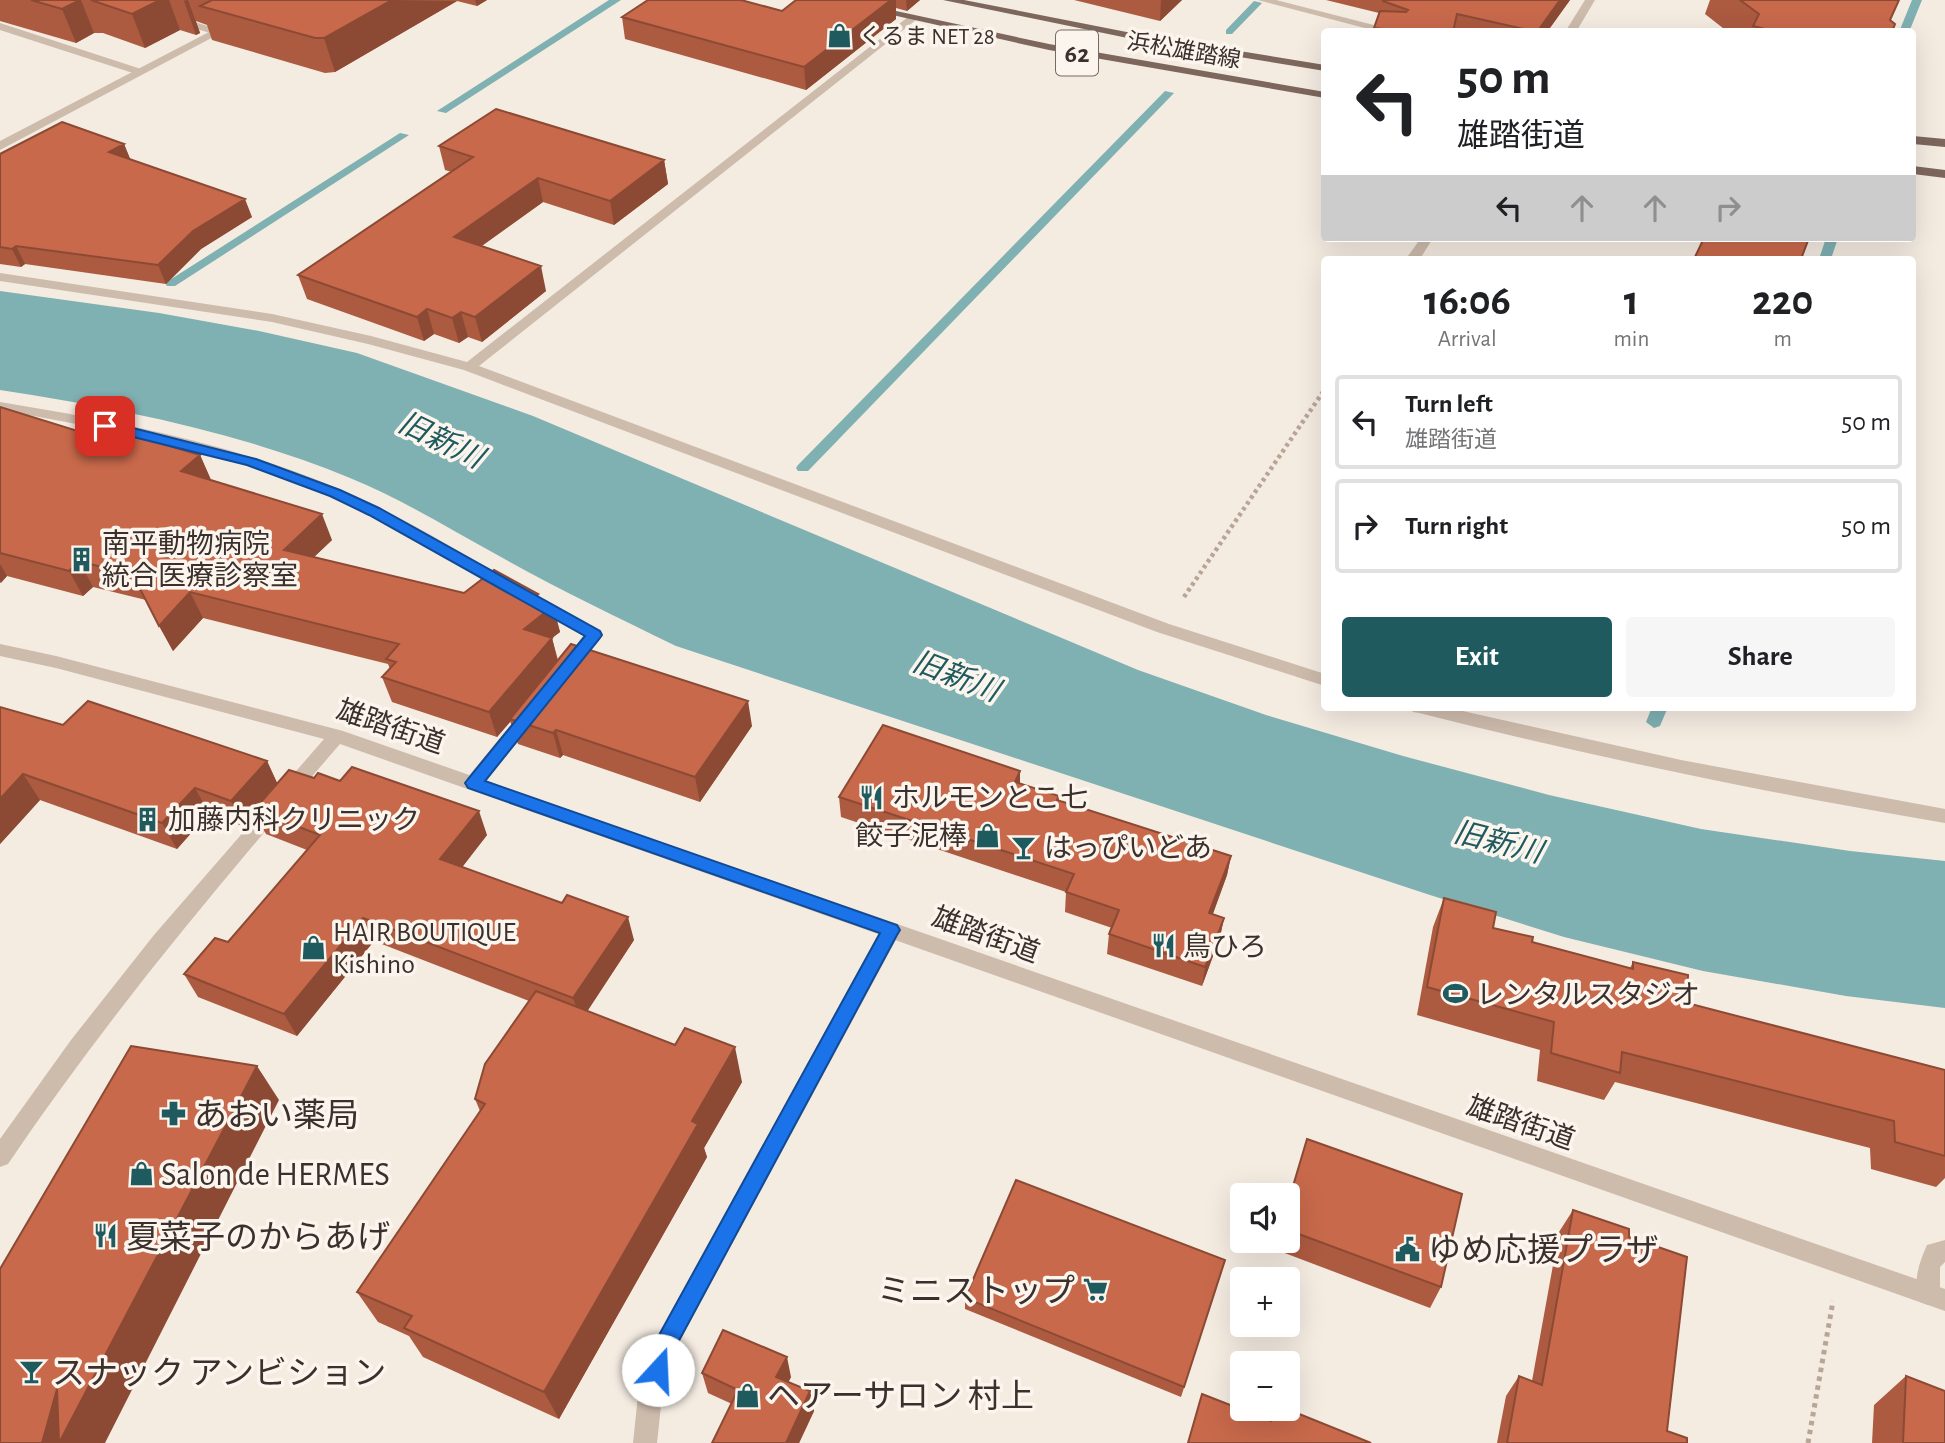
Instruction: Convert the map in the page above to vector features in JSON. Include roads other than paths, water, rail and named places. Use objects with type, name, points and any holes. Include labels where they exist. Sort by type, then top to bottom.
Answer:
[{"type":"main road","name":"浜松雄踏線","points":[[830,0],[1108,59],[1321,94]]},
{"type":"main road","name":"浜松雄踏線","points":[[948,0],[1135,37],[1321,67]]},
{"type":"main road","points":[[1916,140],[1945,144]]},
{"type":"main road","points":[[1916,170],[1945,174]]},
{"type":"street","points":[[1263,0],[1379,28]]},
{"type":"street","points":[[1572,28],[1590,0]]},
{"type":"street","points":[[165,16],[216,32]]},
{"type":"street","points":[[0,146],[240,19]]},
{"type":"street","points":[[469,367],[912,19]]},
{"type":"street","points":[[0,26],[140,72]]},
{"type":"street","points":[[1415,256],[1424,242]]},
{"type":"street","points":[[0,277],[272,318],[370,340],[469,367],[1163,628],[1321,679]]},
{"type":"street","points":[[0,406],[128,430],[251,462],[314,485],[374,512],[594,635],[560,677]]},
{"type":"street","name":"雄踏街道","points":[[0,650],[105,674],[337,736],[1936,1297]]},
{"type":"street","points":[[474,783],[542,698]]},
{"type":"street","points":[[1435,711],[1556,742],[1700,773],[1945,816]]},
{"type":"street","points":[[0,1157],[86,1034],[156,944],[337,736]]},
{"type":"street","points":[[645,1443],[650,1395],[666,1344],[891,930]]},
{"type":"street","points":[[1936,1297],[1929,1267],[1935,1253],[1945,1251]]},
{"type":"water","name":"旧新川","points":[[0,291],[159,313],[259,331],[357,353],[533,416],[1138,670],[1266,715],[1403,756],[1549,795],[1701,829],[1850,851],[1945,861],[1945,1008],[1846,996],[1703,971],[1564,937],[676,646],[544,580],[388,495],[308,462],[265,447],[178,424],[0,390]]},
{"type":"waterway","points":[[442,111],[616,0]]},
{"type":"waterway","points":[[1906,28],[1917,0]]},
{"type":"waterway","points":[[1229,32],[1257,3]]},
{"type":"waterway","points":[[803,468],[1169,93]]},
{"type":"waterway","points":[[171,283],[404,135]]},
{"type":"waterway","points":[[1826,256],[1831,242]]},
{"type":"waterway","points":[[1654,722],[1658,711]]},
{"type":"place","name":"くるま NET 28","points":[[839,36]]},
{"type":"place","name":"南平動物病院 統合医療診察室","points":[[82,559]]},
{"type":"place","name":"ホルモンとこ七","points":[[872,797]]},
{"type":"place","name":"加藤内科クリニック","points":[[148,819]]},
{"type":"place","name":"餃子泥棒","points":[[987,835]]},
{"type":"place","name":"はっぴいどあ","points":[[1024,847]]},
{"type":"place","name":"鳥ひろ","points":[[1163,946]]},
{"type":"place","name":"HAIR BOUTIQUE Kishino","points":[[313,947]]},
{"type":"place","name":"レンタルスタジオ","points":[[1456,994]]},
{"type":"place","name":"あおい薬局","points":[[174,1114]]},
{"type":"place","name":"Salon de HERMES","points":[[141,1173]]},
{"type":"place","name":"夏菜子のからあげ","points":[[106,1236]]},
{"type":"place","name":"ゆめ応援プラザ","points":[[1408,1249]]},
{"type":"place","name":"ミニストップ","points":[[1095,1290]]},
{"type":"place","name":"スナック アンビション","points":[[32,1372]]},
{"type":"place","name":"ヘアーサロン 村上","points":[[747,1395]]}]
